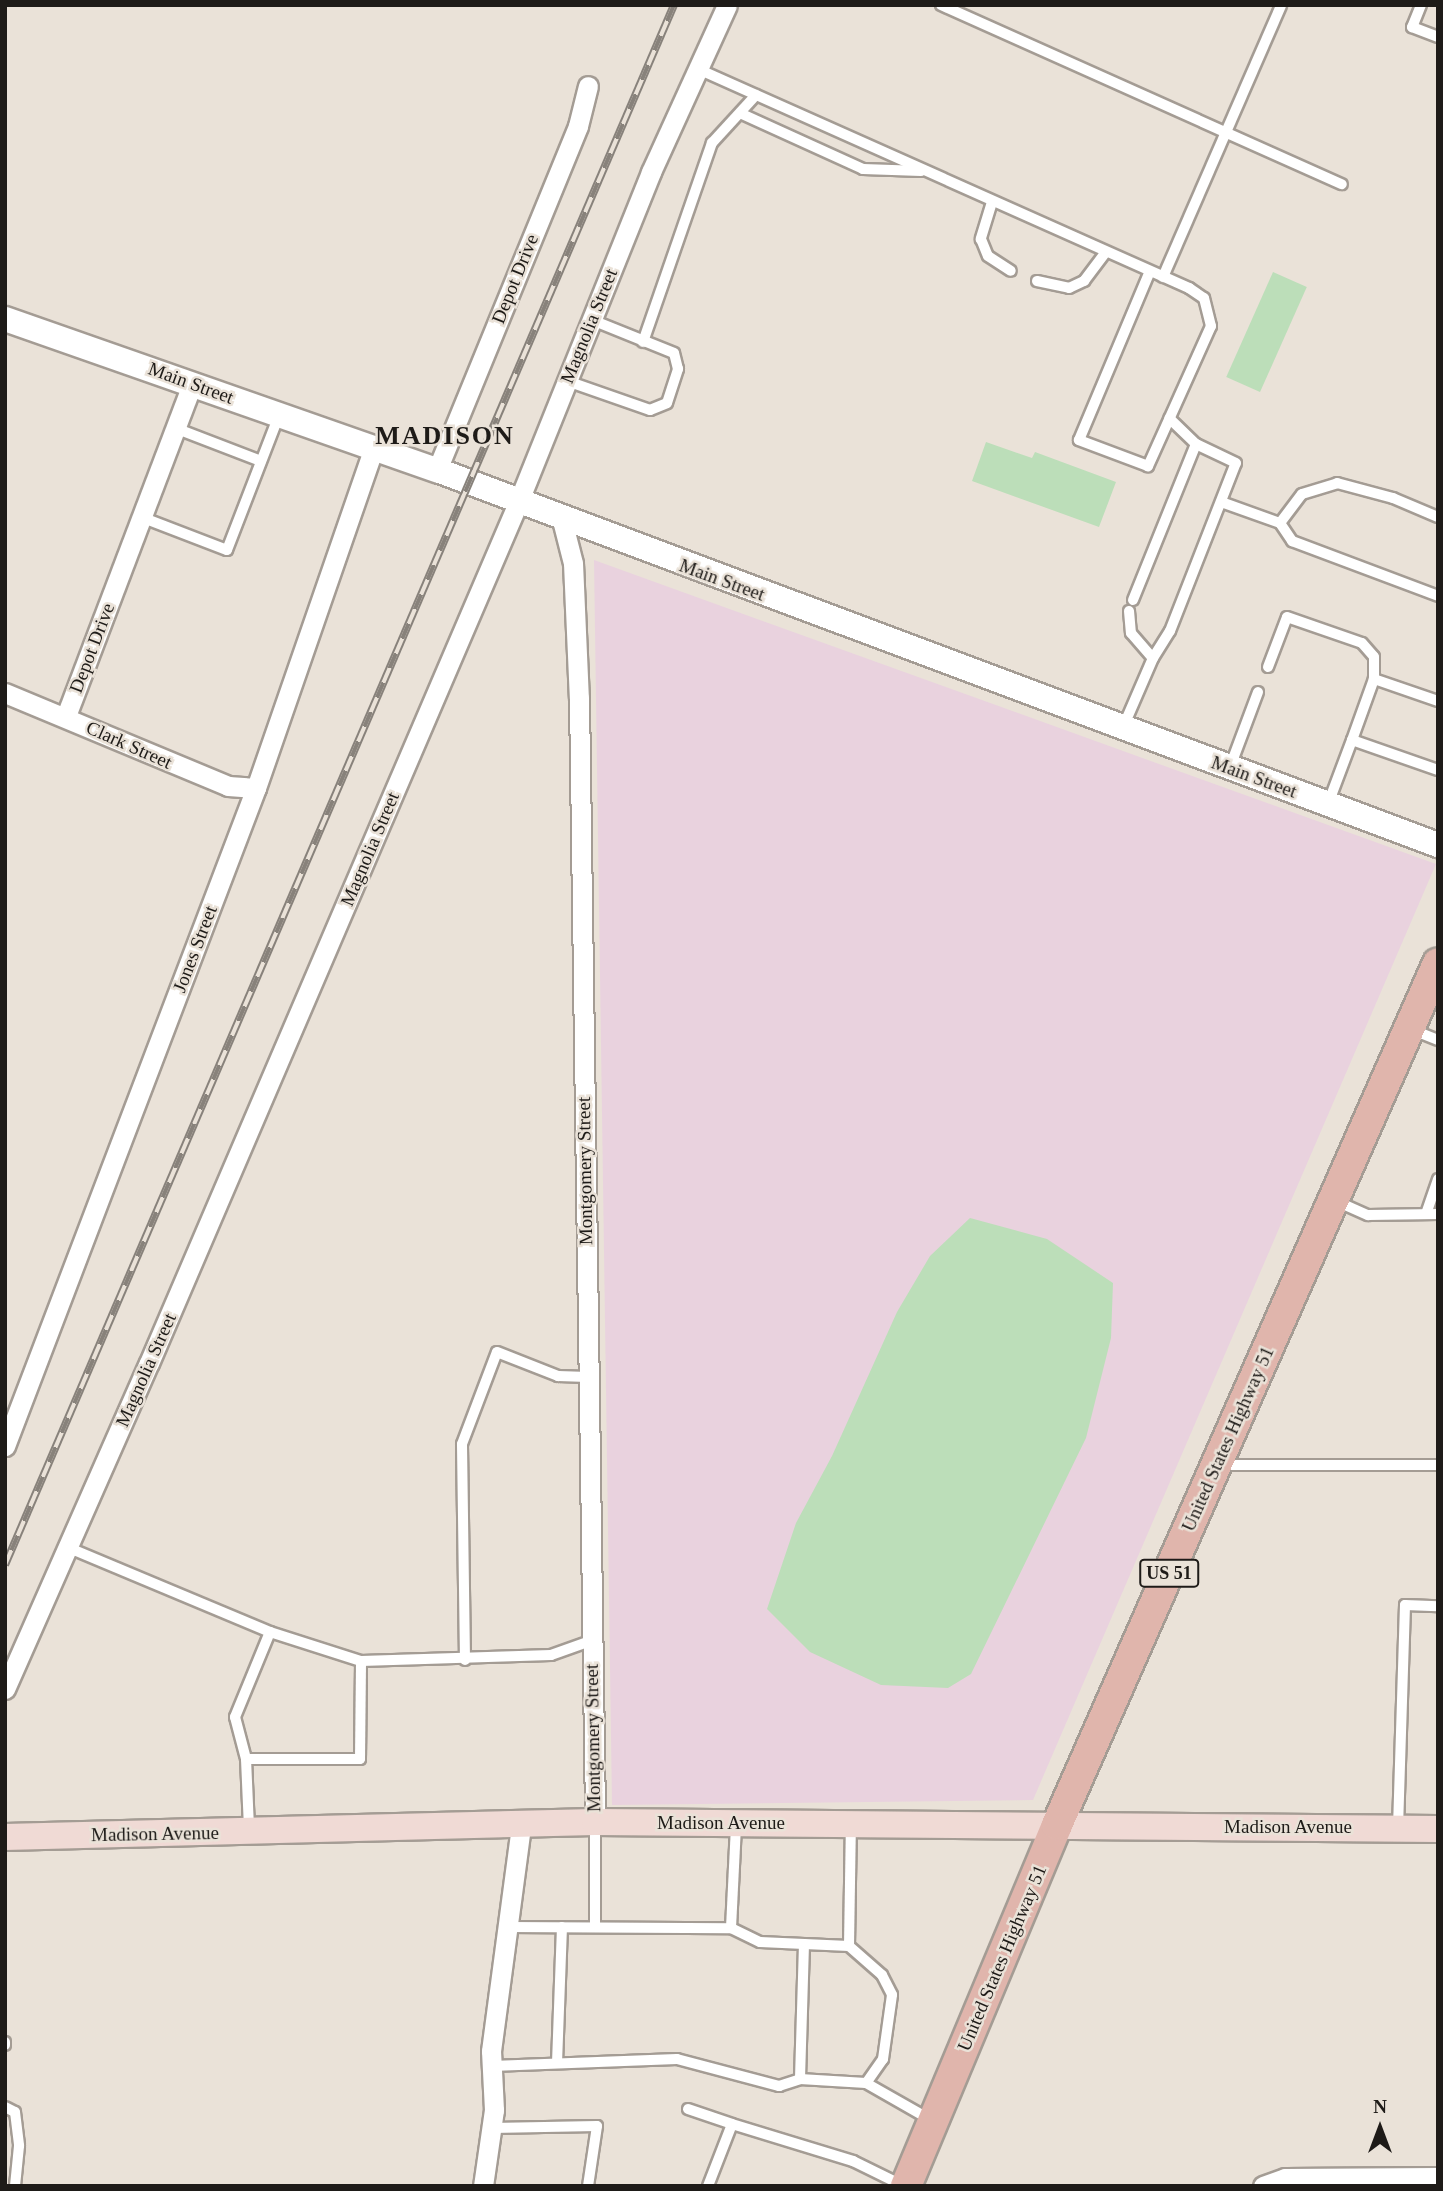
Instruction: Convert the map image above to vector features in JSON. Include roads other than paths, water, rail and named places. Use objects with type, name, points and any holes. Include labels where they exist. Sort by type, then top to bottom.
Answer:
[{"type":"main road","name":"United States Highway 51","points":[[904,2186],[1058,1825],[1438,963]]},
{"type":"main road","name":"Madison Avenue","points":[[5,1837],[521,1826],[595,1822],[1438,1829]]},
{"type":"street","name":"Magnolia Street","points":[[5,1689],[518,503],[592,320],[727,5]]},
{"type":"street","name":"Depot Drive","points":[[437,470],[578,126],[588,86]]},
{"type":"street","name":"Main Street","points":[[5,319],[437,470],[562,520],[1438,845]]},
{"type":"street","name":"Depot Drive","points":[[66,716],[192,384]]},
{"type":"street","name":"Jones Street","points":[[5,1446],[256,788],[374,448]]},
{"type":"street","name":"Montgomery Street","points":[[562,520],[573,563],[579,698],[590,1641],[595,1822]]},
{"type":"street","name":"Clark Street","points":[[5,693],[66,716],[229,786],[256,788]]},
{"type":"street","points":[[483,2186],[492,2128],[492,2066],[521,1826]]},
{"type":"street","points":[[1263,2186],[1284,2178],[1438,2177]]},
{"type":"lane","points":[[941,5],[1342,184]]},
{"type":"lane","points":[[1163,277],[1281,5]]},
{"type":"lane","points":[[1421,5],[1412,27],[1438,37]]},
{"type":"lane","points":[[698,69],[1150,271],[1204,298],[1211,326],[1148,466],[1079,440],[1150,271]]},
{"type":"lane","points":[[643,342],[712,143],[742,114],[756,95]]},
{"type":"lane","points":[[742,114],[869,171],[925,171]]},
{"type":"lane","points":[[992,202],[981,239],[988,256],[1011,271]]},
{"type":"lane","points":[[1037,281],[1069,288],[1084,281],[1106,252]]},
{"type":"lane","points":[[567,382],[650,410],[661,409],[667,402],[678,361],[674,353],[592,320]]},
{"type":"lane","points":[[141,517],[227,550],[279,415]]},
{"type":"lane","points":[[1123,729],[1153,658],[1170,631],[1224,503],[1236,463],[1196,444],[1169,418]]},
{"type":"lane","points":[[174,427],[261,461]]},
{"type":"lane","points":[[1133,600],[1196,444]]},
{"type":"lane","points":[[1280,523],[1302,494],[1337,483],[1393,498],[1438,517]]},
{"type":"lane","points":[[1224,503],[1280,523],[1292,541],[1438,596]]},
{"type":"lane","points":[[1129,611],[1131,634],[1153,658]]},
{"type":"lane","points":[[1268,667],[1287,617],[1362,643],[1374,657],[1374,679],[1328,805]]},
{"type":"lane","points":[[1374,679],[1438,701]]},
{"type":"lane","points":[[1230,768],[1258,692]]},
{"type":"lane","points":[[1352,740],[1438,770]]},
{"type":"lane","points":[[1409,1028],[1438,1040]]},
{"type":"lane","points":[[1426,1214],[1438,1179]]},
{"type":"lane","points":[[1333,1200],[1368,1215],[1438,1214]]},
{"type":"lane","points":[[465,1660],[462,1444],[497,1352],[558,1376],[588,1377]]},
{"type":"lane","points":[[1216,1465],[1438,1465]]},
{"type":"lane","points":[[67,1547],[270,1632],[361,1661],[465,1660],[551,1655],[590,1641]]},
{"type":"lane","points":[[1398,1828],[1405,1605],[1438,1606]]},
{"type":"lane","points":[[249,1832],[246,1759],[236,1717],[270,1632]]},
{"type":"lane","points":[[246,1759],[360,1759],[361,1661]]},
{"type":"lane","points":[[594,1927],[595,1822]]},
{"type":"lane","points":[[731,1928],[736,1823]]},
{"type":"lane","points":[[849,1946],[850,1824]]},
{"type":"lane","points":[[508,1927],[731,1928],[760,1942],[849,1946],[882,1975],[892,1995],[883,2059],[866,2083]]},
{"type":"lane","points":[[557,2063],[562,1927]]},
{"type":"lane","points":[[800,2079],[804,1944]]},
{"type":"lane","points":[[492,2066],[677,2059],[779,2086],[800,2079],[866,2083],[933,2121]]},
{"type":"lane","points":[[5,2107],[15,2112],[19,2146],[15,2186]]},
{"type":"lane","points":[[688,2109],[853,2161],[904,2186]]},
{"type":"lane","points":[[708,2186],[732,2124]]},
{"type":"lane","points":[[492,2128],[597,2126],[588,2186]]},
{"type":"railway","points":[[5,1565],[674,5]]},
{"type":"district","name":"MADISON","points":[[445,436]]}]
